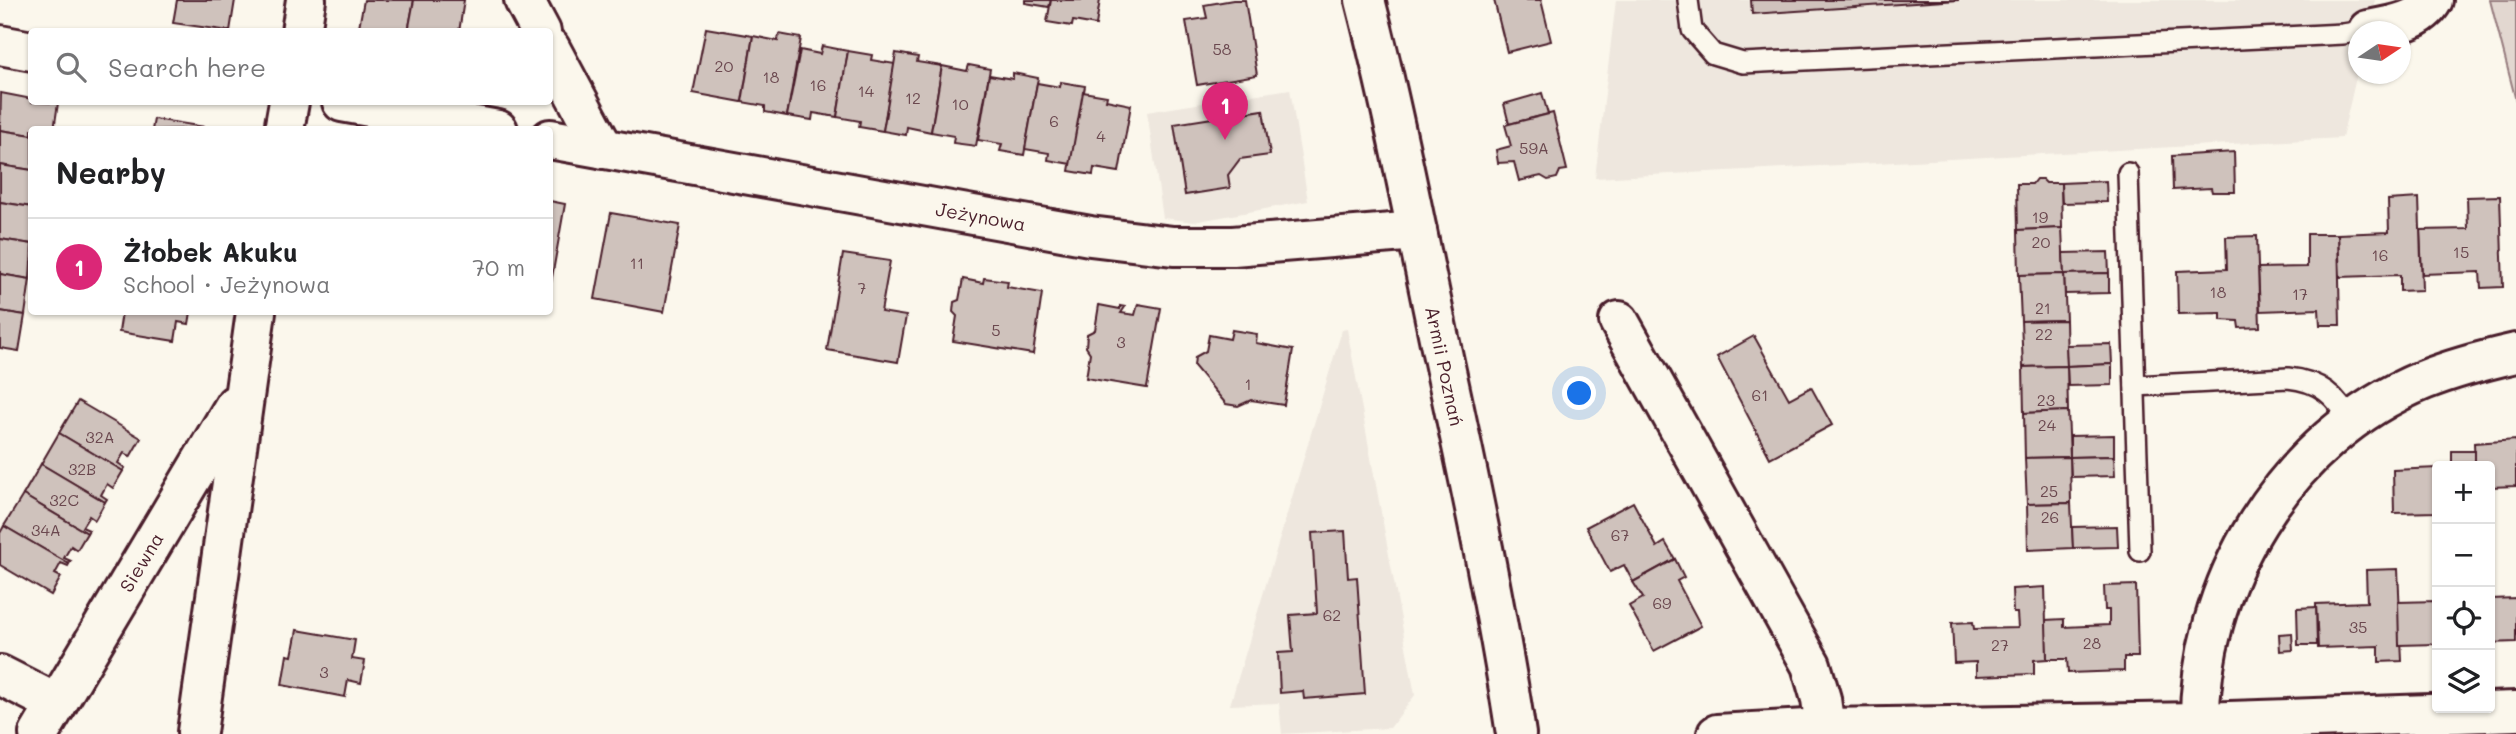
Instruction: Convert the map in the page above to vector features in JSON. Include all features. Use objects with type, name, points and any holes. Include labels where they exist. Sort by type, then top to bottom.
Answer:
[{"type":"street","points":[[301,28],[306,0]]},
{"type":"street","points":[[524,0],[539,28]]},
{"type":"street","name":"Armii Poznań","points":[[1365,0],[1382,65],[1417,231],[1494,610],[1516,734]]},
{"type":"street","points":[[2405,21],[2428,9],[2432,0]]},
{"type":"street","points":[[0,46],[28,50]]},
{"type":"street","points":[[553,54],[604,149]]},
{"type":"street","points":[[285,126],[288,105]]},
{"type":"street","points":[[359,105],[476,126]]},
{"type":"street","name":"Jeżynowa","points":[[553,140],[1090,236],[1173,246],[1233,246],[1417,231]]},
{"type":"street","name":"Siewna","points":[[197,732],[256,315]]},
{"type":"street","points":[[1619,321],[1811,665],[1821,699],[1825,728]]},
{"type":"street","points":[[2200,728],[2203,659],[2233,567],[2255,524],[2290,480],[2331,439],[2395,394],[2425,380],[2516,353]]},
{"type":"street","name":"Siewna","points":[[48,719],[243,391]]},
{"type":"street","points":[[0,675],[48,719]]},
{"type":"street","points":[[1717,734],[1825,728],[2200,728],[2516,711]]},
{"type":"lane","points":[[1688,0],[1692,30],[1713,54],[1743,63],[2348,33]]},
{"type":"lane","points":[[2128,173],[2140,551]]},
{"type":"lane","points":[[2135,386],[2288,378],[2303,380],[2314,383],[2336,399],[2351,424]]},
{"type":"shaded area","points":[[1616,0],[2375,0],[2370,21],[2348,21],[2348,84],[2355,84],[2342,138],[1595,178]]},
{"type":"shaded area","points":[[2490,0],[2516,0],[2516,101]]},
{"type":"shaded area","points":[[1290,89],[1308,201],[1194,222],[1163,218],[1147,112]]},
{"type":"shaded area","points":[[1347,329],[1415,695],[1390,728],[1282,734],[1279,703],[1230,705],[1342,330]]},
{"type":"building","points":[[177,0],[235,0],[230,28],[173,23]]},
{"type":"building","points":[[364,0],[414,0],[409,28],[359,28]]},
{"type":"building","points":[[414,0],[464,0],[460,28],[409,28]]},
{"type":"building","points":[[1025,0],[1051,0],[1049,7],[1025,3]]},
{"type":"building","points":[[1051,0],[1100,0],[1096,25],[1073,21],[1072,26],[1047,22]]},
{"type":"building","points":[[1245,0],[1257,75],[1197,85],[1186,21],[1207,18],[1204,5]]},
{"type":"building","points":[[1494,0],[1541,0],[1551,41],[1507,52]]},
{"type":"building","points":[[1751,0],[1959,0],[1752,14]]},
{"type":"building","points":[[706,28],[753,36],[742,102],[693,93]]},
{"type":"building","points":[[779,34],[801,38],[787,116],[765,112],[765,106],[742,102],[753,36],[778,41]]},
{"type":"building","points":[[822,46],[848,51],[837,117],[813,113],[812,120],[787,116],[800,50],[820,54]]},
{"type":"building","points":[[848,51],[872,55],[871,60],[895,64],[883,131],[859,127],[860,121],[837,117]]},
{"type":"building","points":[[896,53],[918,57],[917,62],[942,66],[931,132],[907,127],[906,135],[883,131]]},
{"type":"building","points":[[969,65],[990,69],[976,146],[953,143],[954,136],[931,132],[942,66],[967,71]]},
{"type":"building","points":[[1013,73],[1038,78],[1024,155],[1000,151],[1002,144],[978,140],[989,75],[1013,79]]},
{"type":"building","points":[[1061,82],[1085,86],[1071,164],[1048,160],[1049,153],[1025,149],[1037,83],[1060,87]]},
{"type":"building","points":[[1083,92],[1107,96],[1106,100],[1131,105],[1119,172],[1094,168],[1093,175],[1069,171]]},
{"type":"building","points":[[1,93],[28,98],[28,105],[58,105],[55,126],[28,126],[28,134],[0,130]]},
{"type":"building","points":[[1542,93],[1548,114],[1509,124],[1504,104]]},
{"type":"building","points":[[1263,110],[1270,155],[1240,159],[1228,175],[1230,188],[1185,195],[1174,124]]},
{"type":"building","points":[[1553,113],[1567,170],[1560,171],[1557,178],[1548,180],[1541,176],[1519,181],[1514,162],[1498,163],[1496,150],[1511,146],[1505,125]]},
{"type":"building","points":[[154,119],[198,126],[153,126]]},
{"type":"building","points":[[0,130],[28,134],[28,169],[0,165]]},
{"type":"building","points":[[2234,152],[2235,192],[2212,192],[2211,188],[2173,190],[2172,156]]},
{"type":"building","points":[[0,165],[28,169],[28,206],[0,202]]},
{"type":"building","points":[[2036,179],[2042,179],[2046,183],[2061,183],[2062,228],[2018,230],[2017,184],[2032,184]]},
{"type":"building","points":[[2106,181],[2107,202],[2062,203],[2061,183]]},
{"type":"building","points":[[2500,196],[2503,287],[2481,288],[2480,272],[2422,274],[2420,230],[2468,229],[2467,197]]},
{"type":"building","points":[[2419,198],[2422,290],[2400,291],[2400,275],[2340,277],[2338,234],[2389,232],[2388,200]]},
{"type":"building","points":[[0,202],[28,206],[28,243],[0,239]]},
{"type":"building","points":[[553,202],[565,204],[553,272]]},
{"type":"building","points":[[611,213],[680,225],[664,312],[595,299]]},
{"type":"building","points":[[2062,228],[2064,274],[2019,275],[2018,230]]},
{"type":"building","points":[[2307,234],[2338,234],[2340,325],[2320,325],[2319,309],[2260,311],[2258,268],[2307,267]]},
{"type":"building","points":[[2257,236],[2260,327],[2239,328],[2238,321],[2221,320],[2221,313],[2178,314],[2177,271],[2227,269],[2226,237]]},
{"type":"building","points":[[0,239],[28,243],[28,279],[0,274]]},
{"type":"building","points":[[2108,252],[2109,273],[2064,274],[2063,253]]},
{"type":"building","points":[[843,254],[890,261],[881,312],[906,316],[898,362],[827,350]]},
{"type":"building","points":[[2109,273],[2109,293],[2065,294],[2064,274]]},
{"type":"building","points":[[0,274],[28,279],[25,315],[0,311]]},
{"type":"building","points":[[2064,274],[2066,320],[2021,321],[2019,275]]},
{"type":"building","points":[[984,278],[1008,281],[1007,287],[1042,293],[1033,354],[953,341],[957,316],[953,312],[954,302],[959,300],[963,279],[983,283]]},
{"type":"building","points":[[1138,304],[1161,308],[1147,388],[1086,378],[1090,353],[1086,347],[1087,334],[1095,330],[1099,305],[1120,309],[1120,306],[1125,307],[1121,313],[1135,315]]},
{"type":"building","points":[[0,311],[25,315],[19,351],[0,348]]},
{"type":"building","points":[[122,315],[190,315],[189,324],[178,322],[175,341],[119,332]]},
{"type":"building","points":[[2066,320],[2067,366],[2023,367],[2021,321]]},
{"type":"building","points":[[1232,330],[1257,334],[1256,343],[1293,350],[1284,405],[1251,400],[1238,406],[1226,404],[1194,366],[1195,357],[1206,351],[1209,335],[1230,339]]},
{"type":"building","points":[[1754,336],[1789,399],[1811,387],[1832,425],[1770,458],[1717,357]]},
{"type":"building","points":[[2111,344],[2112,364],[2067,366],[2066,345]]},
{"type":"building","points":[[2112,364],[2112,385],[2068,386],[2067,366]]},
{"type":"building","points":[[2067,366],[2068,411],[2024,413],[2023,367]]},
{"type":"building","points":[[78,401],[141,438],[130,457],[124,453],[118,463],[125,468],[123,471],[59,433]]},
{"type":"building","points":[[2068,411],[2070,457],[2025,458],[2024,413]]},
{"type":"building","points":[[59,433],[123,471],[113,488],[107,484],[101,495],[107,499],[105,502],[41,464]]},
{"type":"building","points":[[2114,435],[2114,456],[2070,457],[2070,436]]},
{"type":"building","points":[[2516,440],[2516,486],[2495,487],[2495,461],[2475,461],[2474,443]]},
{"type":"building","points":[[2452,451],[2475,451],[2475,461],[2452,461]]},
{"type":"building","points":[[2114,456],[2115,476],[2071,477],[2070,457]]},
{"type":"building","points":[[2070,457],[2071,503],[2027,504],[2025,458]]},
{"type":"building","points":[[41,464],[105,502],[95,520],[89,516],[82,527],[89,530],[87,533],[23,495]]},
{"type":"building","points":[[2432,468],[2432,512],[2394,513],[2393,470]]},
{"type":"building","points":[[23,495],[87,533],[77,550],[71,546],[64,558],[71,561],[69,564],[4,526]]},
{"type":"building","points":[[1633,502],[1657,547],[1665,542],[1675,559],[1633,582],[1624,565],[1610,572],[1586,527]]},
{"type":"building","points":[[2071,503],[2073,548],[2028,550],[2027,504]]},
{"type":"building","points":[[4,526],[69,564],[68,566],[61,563],[55,574],[61,577],[51,595],[0,565],[0,533]]},
{"type":"building","points":[[2117,526],[2118,547],[2073,548],[2072,527]]},
{"type":"building","points":[[1345,531],[1348,578],[1357,577],[1365,694],[1304,699],[1303,691],[1280,693],[1278,653],[1293,652],[1290,615],[1317,613],[1312,533]]},
{"type":"building","points":[[1675,559],[1684,577],[1677,581],[1701,626],[1654,651],[1629,606],[1643,598],[1633,582]]},
{"type":"building","points":[[2398,569],[2402,661],[2379,662],[2379,646],[2318,648],[2316,604],[2367,602],[2366,570]]},
{"type":"building","points":[[2136,585],[2138,657],[2124,657],[2124,671],[2068,673],[2067,659],[2047,659],[2045,620],[2064,619],[2064,627],[2109,625],[2104,586]]},
{"type":"building","points":[[2045,587],[2047,659],[2034,660],[2034,674],[1976,676],[1976,662],[1954,663],[1952,623],[1973,622],[1974,629],[2018,628],[2017,613],[2013,613],[2012,589]]},
{"type":"building","points":[[2516,598],[2516,642],[2495,643],[2495,599]]},
{"type":"building","points":[[2432,601],[2432,644],[2399,645],[2398,602]]},
{"type":"building","points":[[2316,607],[2317,645],[2298,645],[2297,608]]},
{"type":"building","points":[[297,630],[355,640],[352,659],[365,661],[361,683],[348,680],[345,697],[282,685],[287,655],[292,656]]},
{"type":"building","points":[[2292,633],[2293,650],[2280,651],[2279,634]]},
{"type":"place","name":"Żłobek Akuku","points":[[1225,140]]}]
